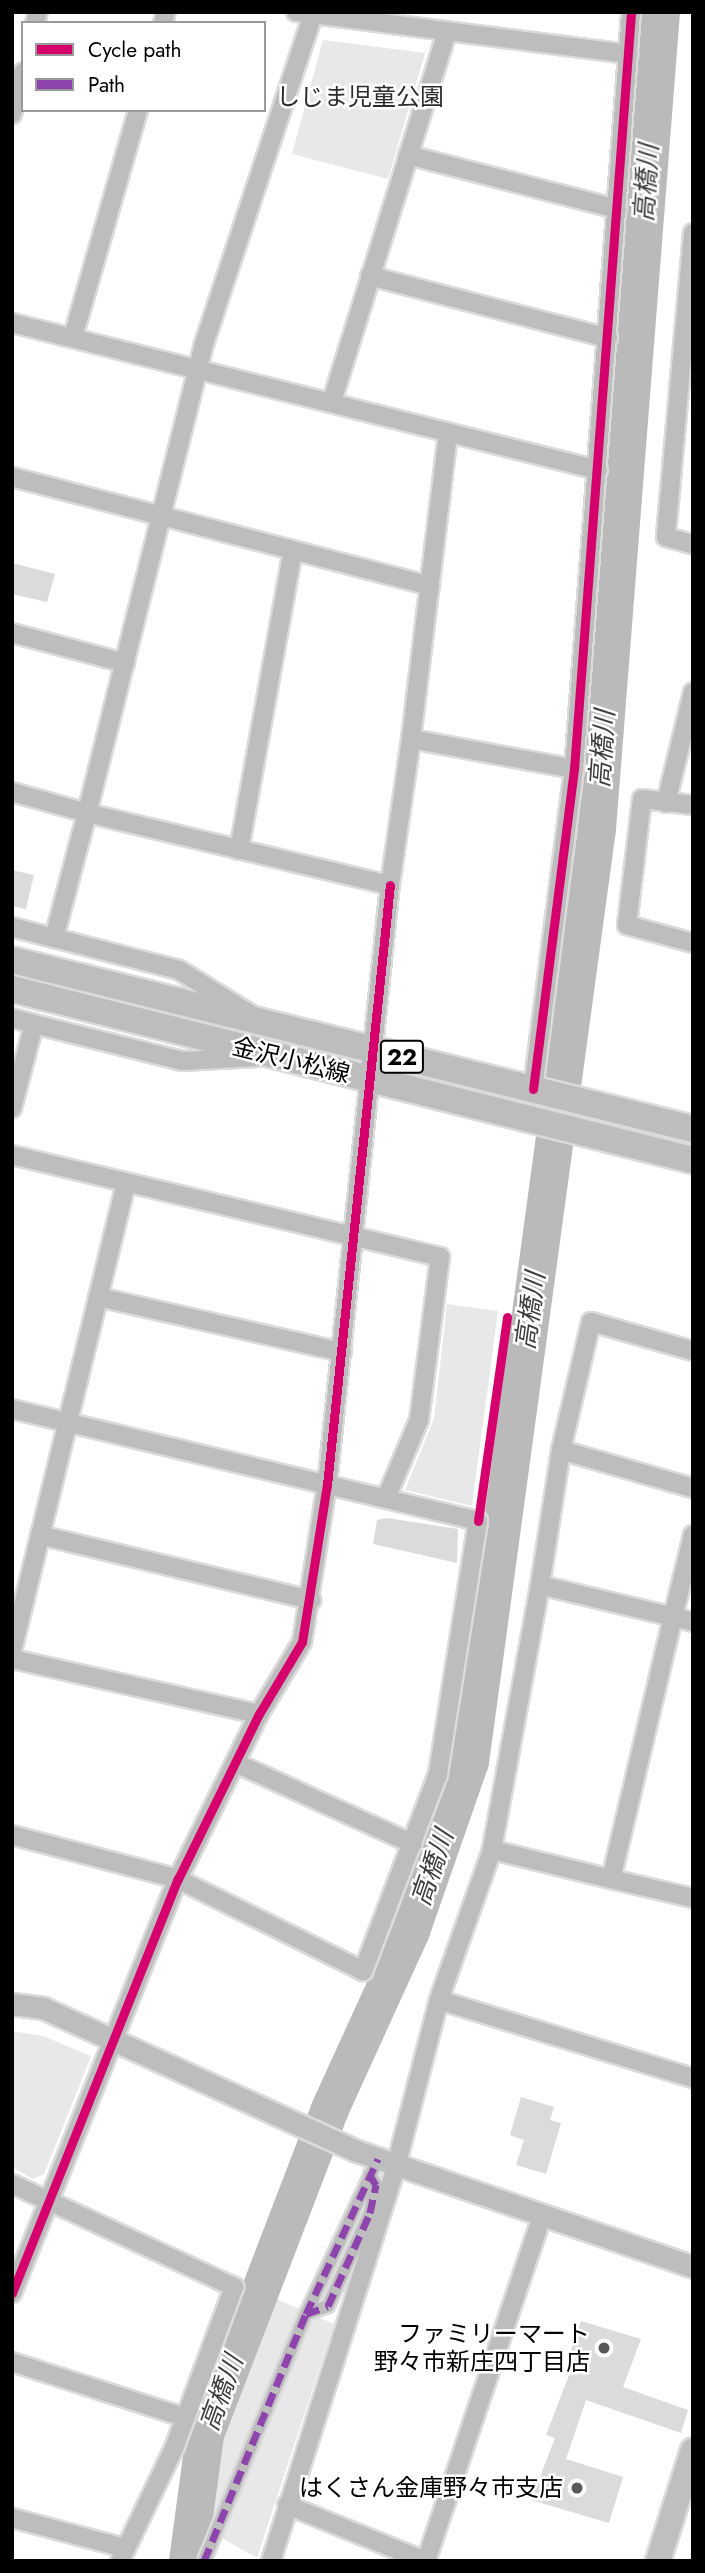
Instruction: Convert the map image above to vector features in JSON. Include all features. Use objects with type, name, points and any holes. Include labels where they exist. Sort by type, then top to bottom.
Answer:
[{"type":"main road","name":"金沢小松線","points":[[12,960],[536,1090]]},
{"type":"main road","name":"金沢小松線","points":[[12,989],[693,1160]]},
{"type":"main road","name":"22","points":[[536,1090],[693,1129]]},
{"type":"main road","points":[[658,2561],[688,2475],[693,2450]]},
{"type":"street","points":[[296,12],[628,54]]},
{"type":"street","points":[[536,1090],[574,769],[631,12]]},
{"type":"street","points":[[54,938],[199,365],[314,14]]},
{"type":"street","points":[[332,401],[447,32]]},
{"type":"street","points":[[12,114],[21,80]]},
{"type":"street","points":[[73,337],[137,112]]},
{"type":"street","points":[[408,155],[617,209]]},
{"type":"street","points":[[693,233],[666,537],[693,544]]},
{"type":"street","points":[[370,276],[608,338]]},
{"type":"street","points":[[12,323],[199,365],[598,470]]},
{"type":"street","points":[[12,2293],[178,1879],[238,1764],[259,1714],[302,1642],[311,1600],[327,1485],[390,885],[411,739],[448,432]]},
{"type":"street","points":[[12,477],[430,586]]},
{"type":"street","points":[[239,850],[293,551]]},
{"type":"street","points":[[12,634],[125,663]]},
{"type":"street","points":[[666,803],[693,692]]},
{"type":"street","points":[[411,739],[574,769]]},
{"type":"street","points":[[12,792],[87,813],[390,885]]},
{"type":"street","points":[[693,805],[642,799],[628,926],[693,943]]},
{"type":"street","points":[[12,927],[179,970],[265,1024]]},
{"type":"street","points":[[12,1018],[182,1061],[272,1056]]},
{"type":"street","points":[[12,1108],[34,1024]]},
{"type":"street","points":[[12,1155],[440,1257],[419,1420],[386,1498]]},
{"type":"street","points":[[12,1650],[126,1183]]},
{"type":"street","points":[[98,1297],[342,1352]]},
{"type":"street","points":[[271,2561],[381,2167],[492,1850],[540,1585],[561,1450],[592,1322],[693,1351]]},
{"type":"street","points":[[12,1409],[478,1521],[438,1774],[363,1971],[178,1879],[12,1835]]},
{"type":"street","points":[[561,1450],[693,1488]]},
{"type":"street","points":[[40,1535],[311,1600]]},
{"type":"street","points":[[611,1879],[693,1535]]},
{"type":"street","points":[[540,1585],[693,1622]]},
{"type":"street","points":[[12,1659],[259,1714]]},
{"type":"street","points":[[238,1764],[413,1844]]},
{"type":"street","points":[[492,1850],[693,1898]]},
{"type":"street","points":[[439,2000],[693,2078]]},
{"type":"street","points":[[12,2004],[43,2008],[355,2150],[381,2167],[693,2267]]},
{"type":"street","points":[[204,2561],[306,2314],[381,2167]]},
{"type":"street","points":[[12,2184],[233,2287],[183,2417],[175,2446],[122,2555],[12,2518]]},
{"type":"street","points":[[287,2505],[425,2561],[542,2217]]},
{"type":"street","points":[[12,2362],[183,2417]]},
{"type":"green space","name":"しじま児童公園","points":[[323,40],[425,53],[388,179],[292,154]]},
{"type":"green space","points":[[447,1304],[498,1311],[472,1506],[405,1490],[434,1419]]},
{"type":"green space","points":[[12,2031],[43,2036],[91,2056],[44,2174],[33,2179],[12,2167]]},
{"type":"green space","points":[[274,2298],[334,2324],[257,2558],[206,2529],[220,2430]]},
{"type":"building","points":[[12,563],[55,574],[47,602],[12,594]]},
{"type":"building","points":[[12,870],[34,875],[26,909],[12,906]]},
{"type":"building","points":[[387,1518],[458,1529],[457,1563],[373,1544],[377,1520]]},
{"type":"building","points":[[521,2097],[554,2107],[550,2120],[561,2123],[546,2174],[516,2165],[524,2140],[510,2135]]},
{"type":"building","points":[[581,2321],[641,2339],[623,2387],[688,2410],[681,2433],[586,2400],[566,2459],[623,2477],[609,2523],[531,2500],[555,2438],[546,2435],[576,2357],[569,2355]]},
{"type":"waterway","name":"高橋川","points":[[188,2561],[205,2435],[330,2109],[411,1931],[470,1762],[597,829],[661,12]]},
{"type":"marked path","points":[[204,2561],[306,2314],[378,2159]]},
{"type":"marked path","points":[[306,2314],[328,2306],[370,2213],[376,2185],[370,2175]]},
{"type":"cycle path","points":[[533,1089],[574,769],[631,12]]},
{"type":"cycle path","points":[[12,2293],[178,1879],[259,1714],[302,1642],[327,1485],[390,885]]},
{"type":"cycle path","points":[[478,1521],[507,1317]]},
{"type":"place","name":"ファミリーマート 野々市新庄四丁目店","points":[[604,2348]]},
{"type":"place","name":"はくさん金庫野々市支店","points":[[577,2488]]}]
